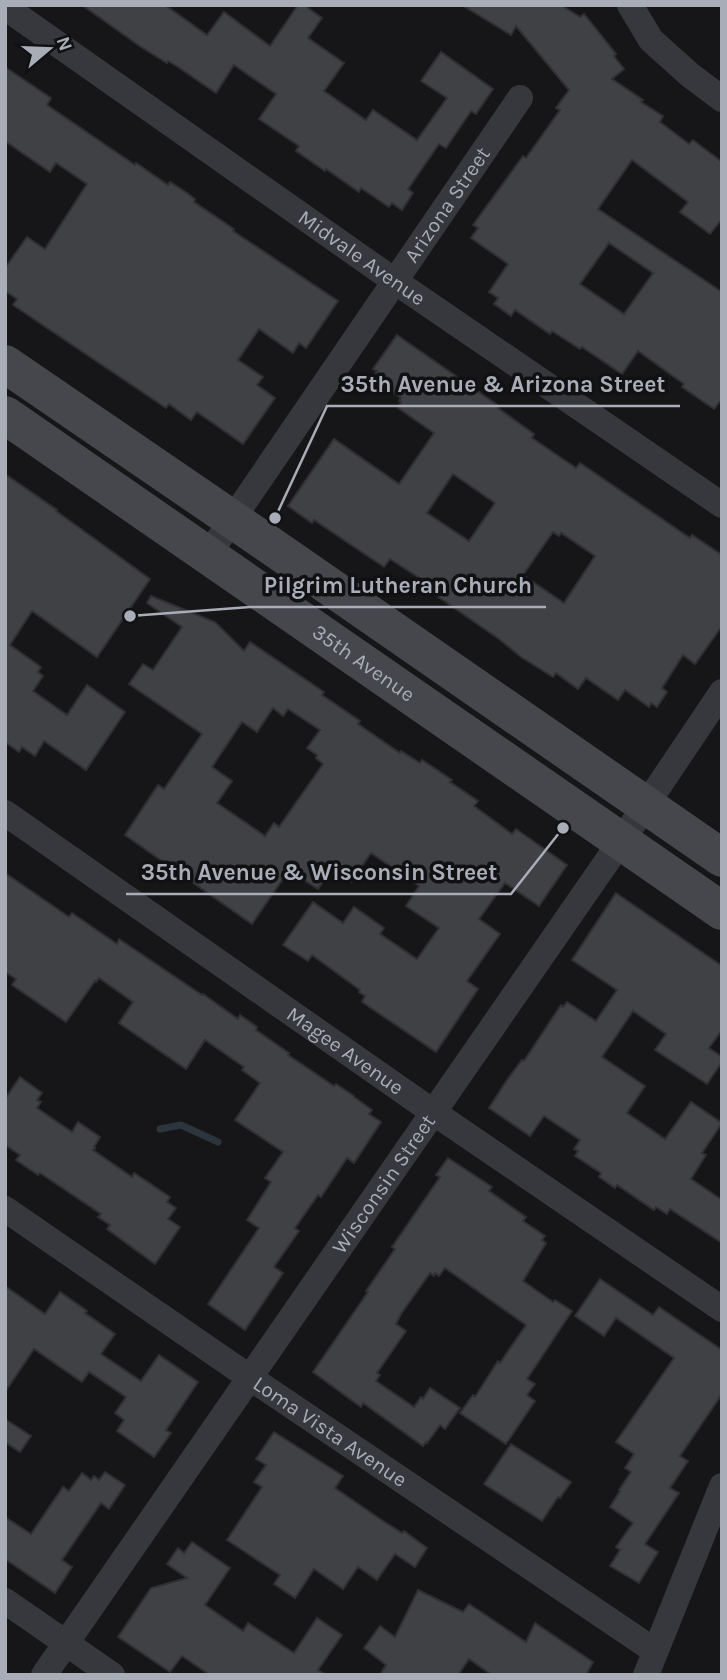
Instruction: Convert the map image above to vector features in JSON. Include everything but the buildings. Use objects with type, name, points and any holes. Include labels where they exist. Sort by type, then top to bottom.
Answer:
[{"type":"main road","name":"35th Avenue","points":[[12,384],[232,519],[722,858]]},
{"type":"main road","name":"35th Avenue","points":[[5,415],[722,911]]},
{"type":"street","points":[[630,5],[651,40],[722,99]]},
{"type":"street","name":"Midvale Avenue","points":[[5,7],[396,282],[722,505]]},
{"type":"street","name":"Arizona Street","points":[[208,555],[520,98]]},
{"type":"street","name":"Wisconsin Street","points":[[44,1675],[722,692]]},
{"type":"street","name":"Magee Avenue","points":[[5,813],[433,1112],[722,1309]]},
{"type":"street","name":"Loma Vista Avenue","points":[[5,1209],[249,1377],[650,1663]]},
{"type":"street","points":[[650,1663],[722,1486]]},
{"type":"street","points":[[5,1601],[112,1675]]},
{"type":"waterway","points":[[160,1129],[181,1125],[218,1142]]},
{"type":"place","name":"35th Avenue & Arizona Street","points":[[275,518]]},
{"type":"place","name":"Pilgrim Lutheran Church","points":[[130,616]]},
{"type":"place","name":"35th Avenue & Wisconsin Street","points":[[563,828]]}]
